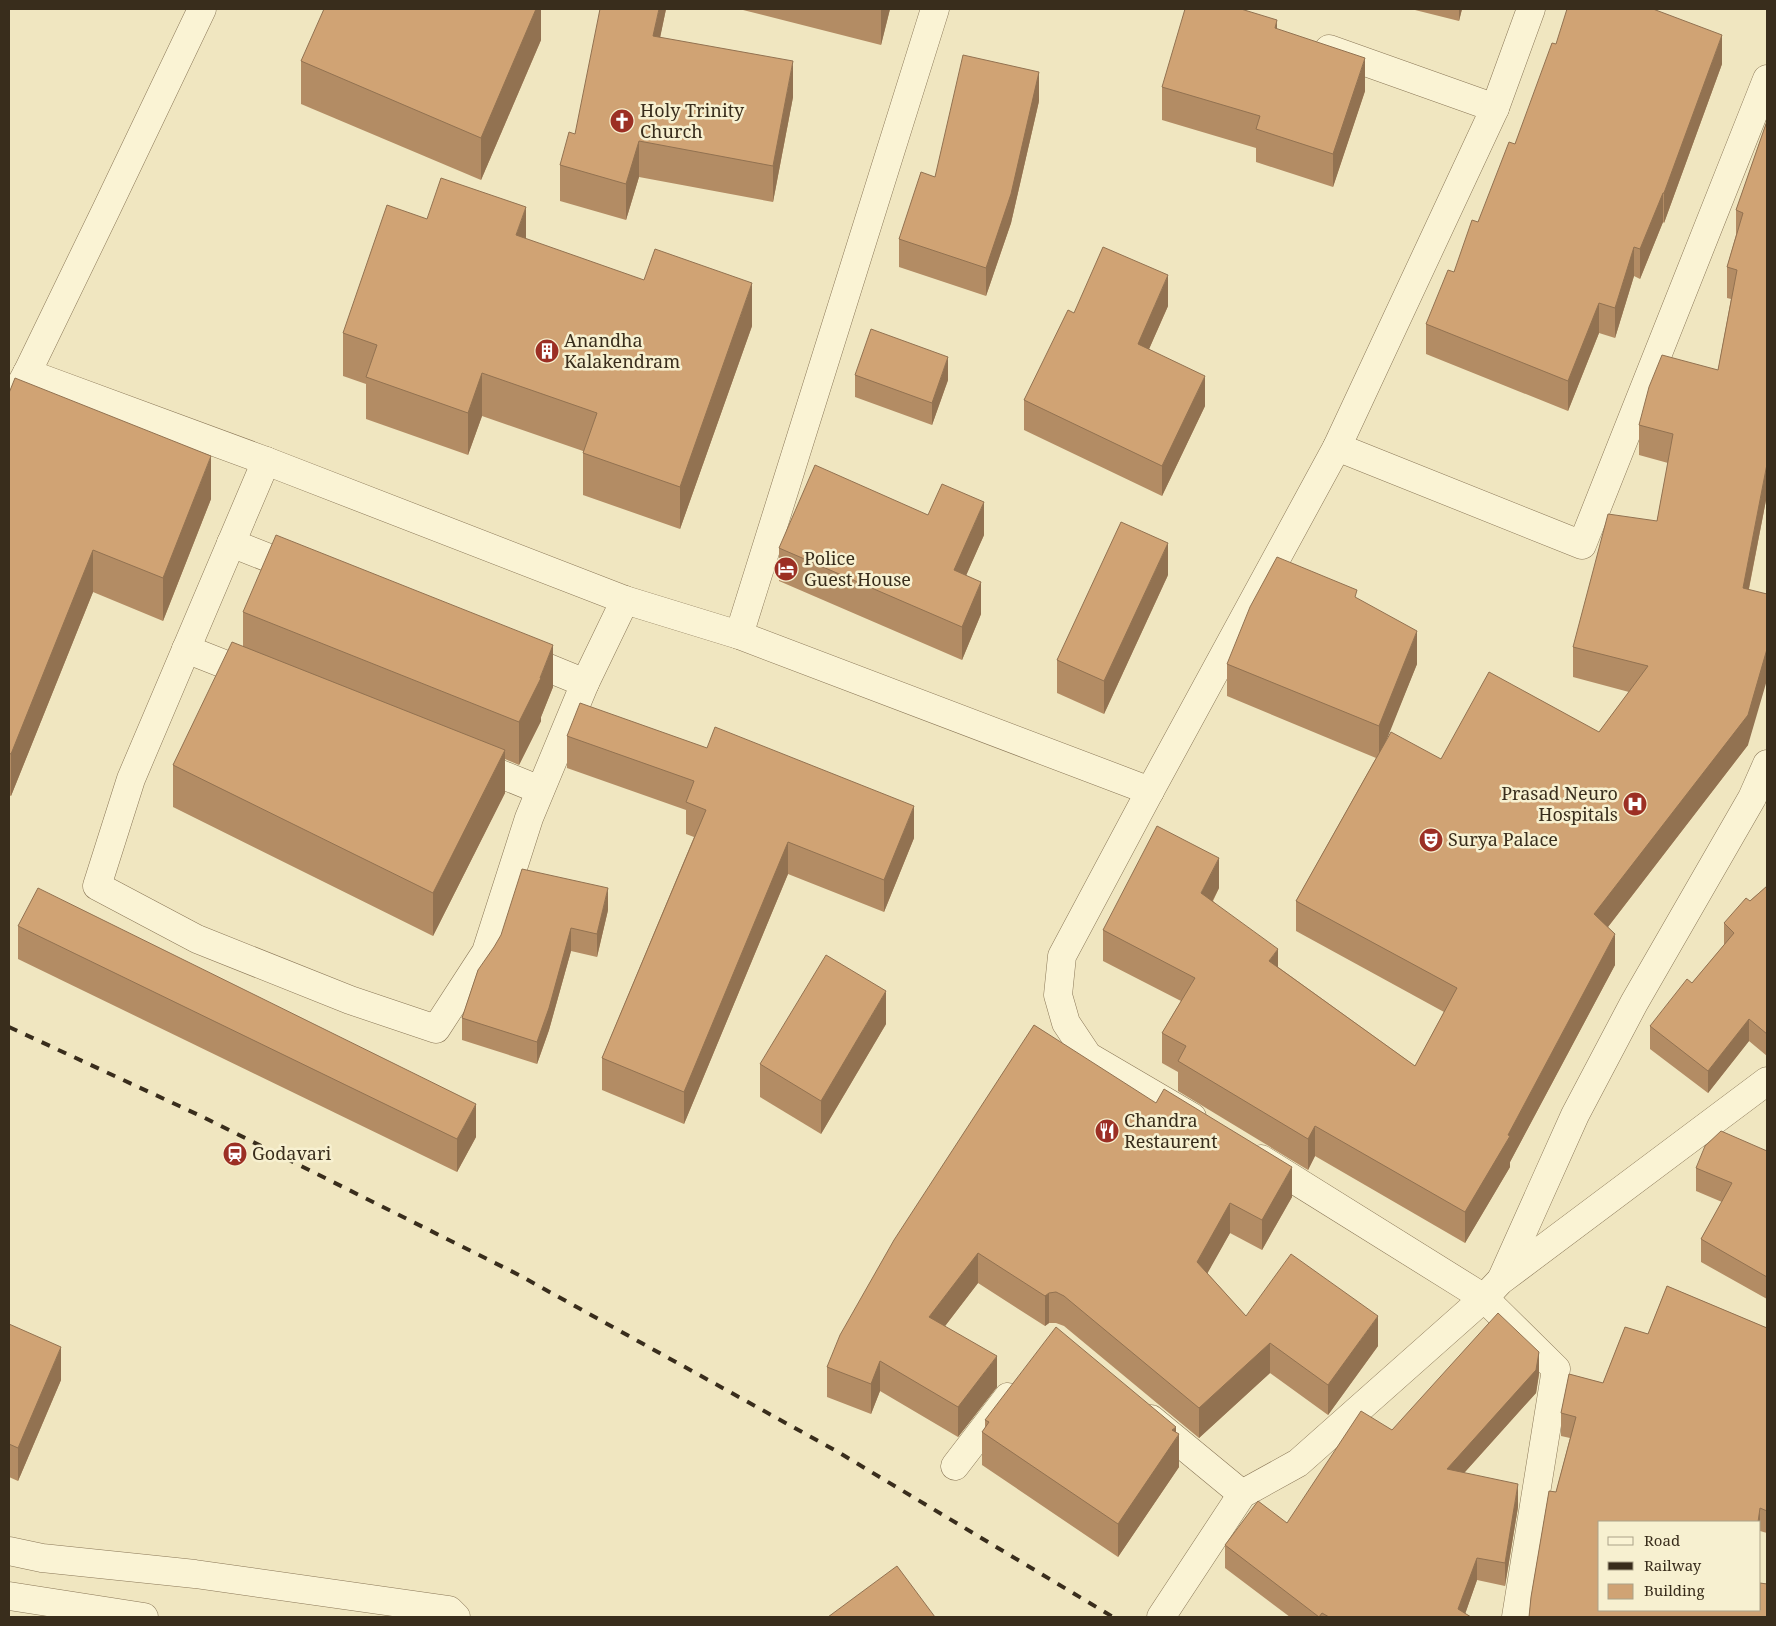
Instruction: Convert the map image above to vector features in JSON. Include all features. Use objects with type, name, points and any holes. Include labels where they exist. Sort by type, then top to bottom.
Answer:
[{"type":"street","points":[[9,406],[27,373],[202,9]]},
{"type":"street","points":[[740,635],[935,9]]},
{"type":"street","points":[[1215,1131],[1088,1056],[1066,1023],[1058,995],[1062,956],[1337,447],[1495,108],[1531,9]]},
{"type":"street","points":[[1310,42],[1495,108]]},
{"type":"street","points":[[1337,447],[1582,545],[1767,79]]},
{"type":"street","points":[[27,373],[266,461],[625,600],[740,635],[1150,791]]},
{"type":"street","points":[[266,461],[131,780],[97,886],[197,939],[350,1000],[436,1029],[486,952],[529,818],[540,790],[584,683],[625,600]]},
{"type":"street","points":[[231,542],[324,579]]},
{"type":"street","points":[[492,646],[584,683]]},
{"type":"street","points":[[186,650],[277,686]]},
{"type":"street","points":[[449,754],[540,790]]},
{"type":"street","points":[[1492,1289],[1575,1115],[1634,1004],[1752,798],[1767,764]]},
{"type":"street","points":[[1161,1617],[1242,1494],[1298,1463],[1492,1289],[1767,1081]]},
{"type":"street","points":[[1240,1146],[1492,1289],[1556,1369],[1516,1617]]},
{"type":"street","points":[[955,1466],[1025,1376]]},
{"type":"street","points":[[1129,1401],[1242,1494]]},
{"type":"street","points":[[9,1551],[42,1558],[195,1574],[451,1615]]},
{"type":"street","points":[[9,1596],[144,1617]]},
{"type":"building","points":[[324,9],[536,9],[481,138],[301,61]]},
{"type":"building","points":[[600,9],[659,9],[653,36],[793,61],[773,166],[639,141],[626,184],[560,165],[569,132],[575,134]]},
{"type":"building","points":[[1185,9],[1241,9],[1277,20],[1275,28],[1365,58],[1333,154],[1256,129],[1260,116],[1162,87]]},
{"type":"building","points":[[1567,9],[1653,9],[1722,35],[1664,193],[1640,249],[1634,247],[1615,308],[1599,303],[1568,381],[1426,324],[1448,270],[1454,272],[1472,220],[1478,222],[1509,142],[1515,144],[1552,43],[1556,44]]},
{"type":"building","points":[[963,55],[1039,72],[1011,194],[986,268],[899,239],[921,172],[935,177]]},
{"type":"building","points":[[1767,121],[1767,464],[1743,588],[1767,594],[1767,649],[1748,715],[1594,914],[1615,934],[1508,1135],[1510,1136],[1465,1212],[1315,1126],[1308,1139],[1178,1061],[1186,1046],[1162,1033],[1195,978],[1103,930],[1157,826],[1219,858],[1201,893],[1278,949],[1269,961],[1415,1066],[1457,988],[1296,901],[1391,732],[1441,759],[1489,672],[1599,732],[1648,666],[1573,647],[1608,514],[1657,521],[1673,434],[1639,425],[1649,387],[1662,355],[1718,370],[1737,270],[1727,267],[1743,213],[1736,210]]},
{"type":"building","name":"Anandha Kalakendram","points":[[441,178],[526,207],[516,235],[644,280],[655,249],[752,283],[680,487],[583,453],[597,413],[482,373],[468,413],[366,377],[377,345],[343,333],[387,205],[427,219]]},
{"type":"building","points":[[1103,247],[1168,275],[1138,344],[1205,376],[1162,466],[1024,400],[1068,310],[1074,313]]},
{"type":"building","points":[[871,329],[948,357],[932,403],[855,375]]},
{"type":"building","points":[[15,378],[211,456],[163,578],[93,550],[11,754],[9,753],[9,393]]},
{"type":"building","points":[[815,465],[928,515],[942,484],[984,502],[954,570],[981,582],[962,627],[779,548]]},
{"type":"building","points":[[1121,522],[1168,543],[1104,681],[1057,660]]},
{"type":"building","points":[[276,535],[553,645],[541,678],[519,722],[243,612]]},
{"type":"building","points":[[1277,557],[1357,590],[1355,597],[1417,631],[1379,726],[1227,664],[1250,607]]},
{"type":"building","points":[[232,642],[505,750],[433,893],[173,765]]},
{"type":"building","points":[[580,703],[707,748],[715,727],[914,806],[884,880],[788,842],[684,1092],[602,1058],[706,810],[686,802],[694,781],[567,736]]},
{"type":"building","points":[[522,869],[608,888],[597,934],[571,928],[549,1008],[537,1042],[462,1018],[478,970],[501,935]]},
{"type":"building","points":[[1767,886],[1767,1034],[1749,1019],[1708,1071],[1650,1026],[1687,979],[1692,983],[1734,933],[1724,923],[1746,898],[1750,901]]},
{"type":"building","points":[[38,888],[476,1104],[457,1139],[18,926]]},
{"type":"building","points":[[826,955],[886,991],[821,1101],[760,1064]]},
{"type":"building","points":[[1034,1025],[1156,1103],[1164,1089],[1292,1167],[1262,1220],[1230,1203],[1197,1262],[1246,1316],[1291,1254],[1378,1316],[1328,1385],[1270,1343],[1199,1408],[1064,1296],[1056,1292],[1045,1296],[978,1253],[929,1317],[997,1356],[958,1407],[880,1361],[871,1384],[827,1367],[840,1335],[894,1240]]},
{"type":"building","points":[[1721,1131],[1767,1151],[1767,1277],[1701,1239],[1732,1183],[1696,1168],[1705,1146]]},
{"type":"building","points":[[1667,1286],[1767,1328],[1767,1511],[1760,1508],[1758,1521],[1598,1521],[1598,1611],[1761,1611],[1761,1583],[1767,1584],[1767,1617],[1529,1617],[1549,1491],[1556,1492],[1576,1417],[1561,1413],[1569,1374],[1603,1383],[1625,1327],[1648,1334]]},
{"type":"building","points":[[1498,1313],[1539,1352],[1536,1370],[1447,1469],[1518,1484],[1505,1563],[1477,1558],[1458,1609],[1471,1617],[1329,1617],[1322,1613],[1319,1617],[1225,1545],[1258,1501],[1287,1523],[1361,1411],[1392,1430]]},
{"type":"building","points":[[9,1324],[61,1347],[18,1448],[9,1444]]},
{"type":"building","points":[[1056,1327],[1176,1427],[1172,1430],[1179,1434],[1118,1524],[982,1432],[989,1422],[985,1420]]},
{"type":"building","points":[[897,1566],[935,1617],[828,1617]]},
{"type":"railway","points":[[9,1027],[203,1117],[519,1275],[838,1452],[1113,1617]]},
{"type":"place","name":"Holy Trinity Church","points":[[622,121]]},
{"type":"place","name":"Anandha Kalakendram","points":[[547,351]]},
{"type":"place","name":"Police Guest House","points":[[786,569]]},
{"type":"place","name":"Prasad Neuro Hospitals","points":[[1635,804]]},
{"type":"place","name":"Surya Palace","points":[[1431,840]]},
{"type":"place","name":"Chandra Restaurent","points":[[1107,1131]]},
{"type":"place","name":"Godavari","points":[[235,1154]]}]
